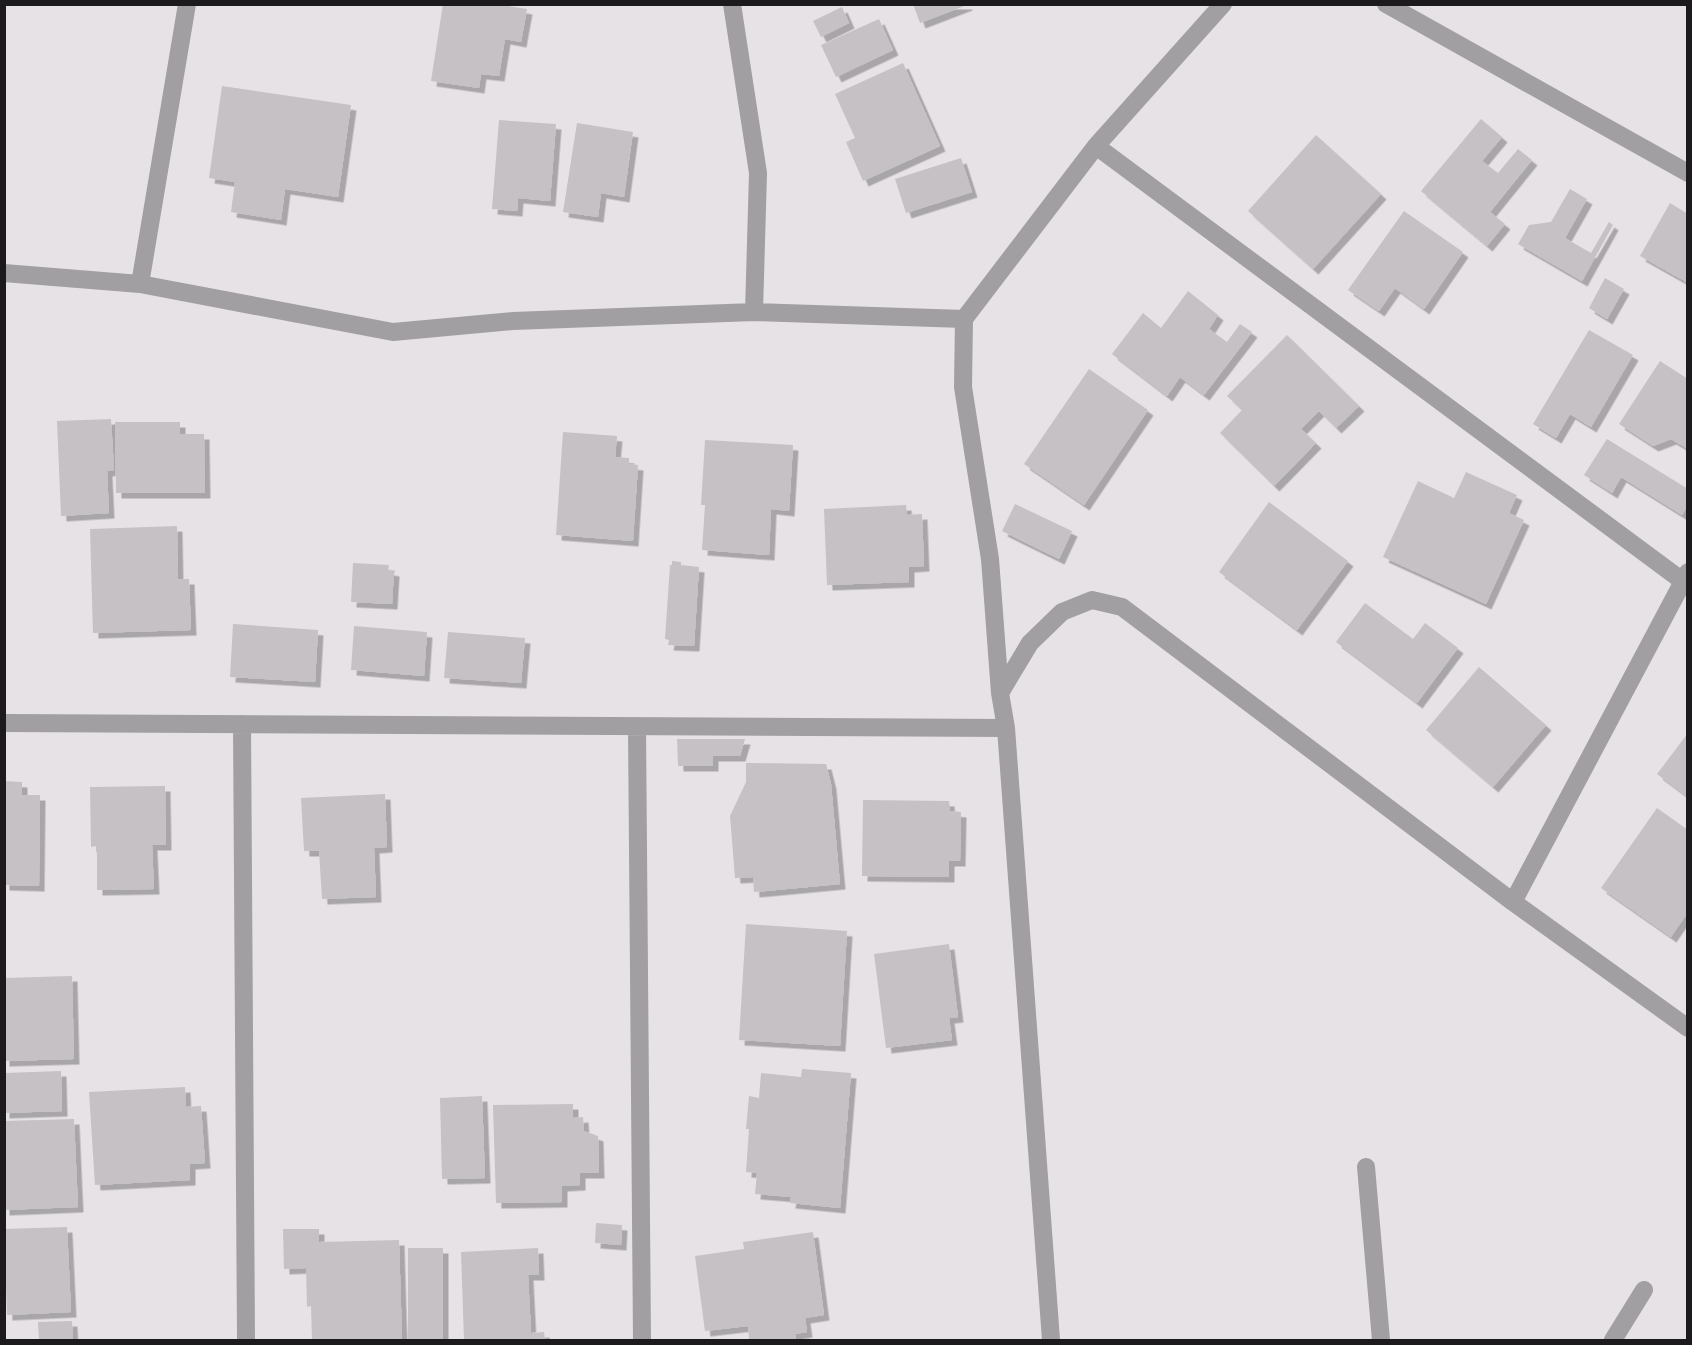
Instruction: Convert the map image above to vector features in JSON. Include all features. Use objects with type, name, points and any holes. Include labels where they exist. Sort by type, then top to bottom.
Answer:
[{"type":"street","points":[[140,284],[187,4]]},
{"type":"street","points":[[732,4],[758,173],[754,312]]},
{"type":"street","points":[[1051,1341],[1006,729],[1000,693],[990,559],[963,387],[964,319],[1096,146],[1223,4]]},
{"type":"street","points":[[1386,4],[1688,173]]},
{"type":"street","points":[[1096,146],[1686,579],[1514,902]]},
{"type":"street","points":[[4,273],[140,284],[393,332],[513,321],[754,312],[964,319]]},
{"type":"street","points":[[1000,693],[1030,643],[1062,612],[1092,600],[1122,607],[1514,902],[1688,1028]]},
{"type":"street","points":[[4,723],[1006,729]]},
{"type":"street","points":[[242,724],[246,1341]]},
{"type":"street","points":[[637,726],[642,1341]]},
{"type":"street","points":[[1366,1167],[1381,1341]]},
{"type":"street","points":[[1613,1341],[1644,1290]]},
{"type":"building","points":[[443,4],[508,4],[508,6],[527,9],[521,42],[505,39],[499,76],[481,74],[479,88],[431,81]]},
{"type":"building","points":[[913,4],[967,4],[967,5],[920,23]]},
{"type":"building","points":[[842,7],[849,23],[821,37],[813,21]]},
{"type":"building","points":[[879,19],[893,50],[836,77],[821,45]]},
{"type":"building","points":[[903,63],[940,146],[863,181],[846,142],[855,138],[835,94]]},
{"type":"building","points":[[222,86],[351,105],[338,197],[285,189],[281,220],[231,212],[235,182],[209,178]]},
{"type":"building","points":[[1481,119],[1502,137],[1482,161],[1498,173],[1518,149],[1532,160],[1490,212],[1505,224],[1487,246],[1421,191]]},
{"type":"building","points":[[499,120],[556,124],[550,201],[518,198],[517,211],[492,209]]},
{"type":"building","points":[[577,123],[633,132],[624,197],[601,193],[598,217],[563,212]]},
{"type":"building","points":[[1316,135],[1381,194],[1313,269],[1248,211]]},
{"type":"building","points":[[961,158],[972,192],[906,213],[895,179]]},
{"type":"building","points":[[1570,189],[1587,199],[1565,238],[1591,253],[1609,222],[1613,225],[1582,281],[1518,244],[1529,225],[1551,222]]},
{"type":"building","points":[[1670,203],[1688,214],[1688,283],[1640,256]]},
{"type":"building","points":[[1404,211],[1463,252],[1424,309],[1395,288],[1379,311],[1348,290]]},
{"type":"building","points":[[1605,278],[1624,289],[1607,319],[1589,308]]},
{"type":"building","points":[[1188,291],[1218,315],[1209,329],[1227,342],[1240,324],[1252,332],[1204,395],[1180,377],[1167,396],[1112,354],[1143,313],[1161,328]]},
{"type":"building","points":[[1589,330],[1633,355],[1591,427],[1570,414],[1556,438],[1533,424]]},
{"type":"building","points":[[1287,335],[1359,406],[1336,428],[1319,411],[1301,429],[1316,443],[1274,486],[1220,433],[1242,410],[1227,396]]},
{"type":"building","points":[[1660,361],[1688,379],[1688,449],[1671,439],[1653,446],[1619,424]]},
{"type":"building","points":[[1089,369],[1148,410],[1084,505],[1024,464]]},
{"type":"building","points":[[111,419],[114,470],[107,471],[109,513],[61,516],[57,421]]},
{"type":"building","points":[[115,422],[180,422],[180,434],[204,434],[205,493],[116,493]]},
{"type":"building","points":[[563,432],[617,436],[615,457],[629,458],[629,464],[638,465],[633,541],[556,535]]},
{"type":"building","points":[[1607,439],[1688,489],[1688,505],[1682,515],[1621,477],[1612,493],[1584,475]]},
{"type":"building","points":[[705,440],[793,445],[789,511],[771,509],[769,555],[702,550],[705,505],[701,505]]},
{"type":"building","points":[[1466,472],[1517,495],[1509,513],[1524,520],[1486,604],[1383,557],[1418,481],[1454,498]]},
{"type":"building","points":[[1269,502],[1348,561],[1297,630],[1219,572]]},
{"type":"building","points":[[1015,504],[1072,531],[1059,559],[1002,531]]},
{"type":"building","points":[[906,505],[907,515],[922,514],[924,566],[909,567],[909,582],[827,585],[824,509]]},
{"type":"building","points":[[177,526],[178,579],[189,579],[191,630],[93,633],[90,529]]},
{"type":"building","points":[[672,561],[681,562],[681,565],[699,567],[694,646],[668,645],[669,640],[665,639]]},
{"type":"building","points":[[353,563],[389,565],[388,570],[394,571],[392,604],[351,602]]},
{"type":"building","points":[[1365,603],[1413,639],[1425,623],[1458,648],[1417,703],[1336,642]]},
{"type":"building","points":[[233,624],[318,630],[315,682],[230,677]]},
{"type":"building","points":[[354,626],[427,632],[424,676],[351,670]]},
{"type":"building","points":[[448,632],[525,638],[521,683],[444,678]]},
{"type":"building","points":[[1479,667],[1546,725],[1493,787],[1426,730]]},
{"type":"building","points":[[1688,733],[1688,797],[1657,774]]},
{"type":"building","points":[[677,739],[745,739],[740,756],[713,756],[713,766],[678,766]]},
{"type":"building","points":[[746,763],[826,764],[831,784],[840,884],[754,892],[753,877],[735,878],[730,816],[746,782]]},
{"type":"building","points":[[4,781],[22,782],[22,795],[40,795],[39,886],[4,885]]},
{"type":"building","points":[[165,786],[166,845],[152,845],[154,889],[97,890],[97,846],[91,847],[90,787]]},
{"type":"building","points":[[385,794],[387,847],[374,848],[376,897],[322,899],[319,851],[304,851],[301,798]]},
{"type":"building","points":[[863,800],[949,801],[950,811],[961,812],[960,861],[949,861],[949,877],[862,876]]},
{"type":"building","points":[[1657,808],[1688,830],[1688,912],[1671,937],[1601,888]]},
{"type":"building","points":[[746,924],[847,931],[840,1046],[739,1040]]},
{"type":"building","points":[[949,944],[958,1017],[949,1018],[952,1040],[886,1048],[874,954]]},
{"type":"building","points":[[72,976],[74,1059],[4,1061],[4,978]]},
{"type":"building","points":[[802,1069],[851,1073],[840,1208],[790,1203],[791,1197],[755,1194],[757,1173],[746,1172],[749,1096],[759,1098],[761,1073],[801,1077]]},
{"type":"building","points":[[61,1071],[62,1111],[4,1113],[4,1073]]},
{"type":"building","points":[[185,1087],[186,1107],[201,1106],[205,1163],[190,1164],[190,1180],[95,1185],[89,1092]]},
{"type":"building","points":[[482,1096],[485,1178],[442,1179],[440,1098]]},
{"type":"building","points":[[573,1104],[573,1118],[583,1117],[584,1131],[598,1136],[599,1173],[580,1173],[580,1185],[562,1186],[562,1202],[496,1203],[493,1105]]},
{"type":"building","points":[[74,1119],[78,1207],[4,1210],[4,1121]]},
{"type":"building","points":[[596,1223],[622,1225],[621,1245],[595,1243]]},
{"type":"building","points":[[67,1227],[71,1312],[7,1315],[4,1229]]},
{"type":"building","points":[[283,1229],[319,1229],[319,1242],[399,1240],[402,1340],[312,1340],[311,1306],[307,1307],[306,1268],[284,1269]]},
{"type":"building","points":[[813,1232],[824,1315],[805,1318],[807,1332],[795,1334],[796,1340],[759,1340],[759,1338],[749,1340],[748,1326],[705,1331],[695,1256],[744,1249],[743,1242]]},
{"type":"building","points":[[408,1248],[443,1248],[443,1340],[408,1340]]},
{"type":"building","points":[[538,1248],[539,1275],[528,1275],[531,1333],[544,1332],[545,1340],[464,1340],[461,1252]]},
{"type":"building","points":[[72,1321],[73,1340],[39,1340],[38,1322]]}]
